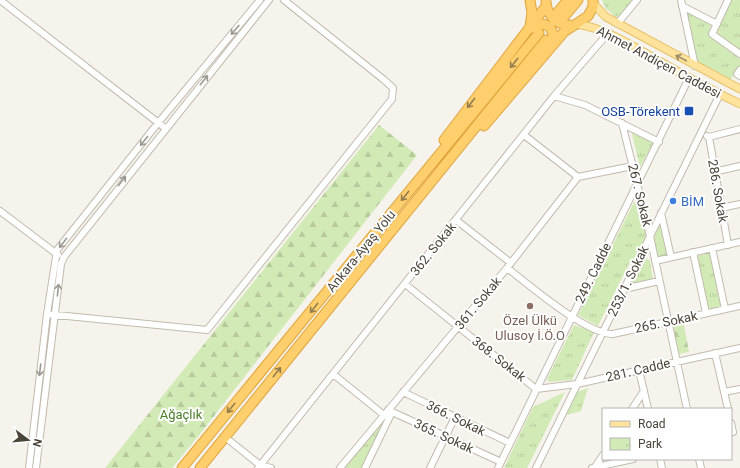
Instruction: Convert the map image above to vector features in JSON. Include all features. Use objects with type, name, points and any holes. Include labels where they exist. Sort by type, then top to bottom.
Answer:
[{"type":"highway","points":[[529,28],[532,12],[530,0]]},
{"type":"highway","points":[[568,0],[560,15],[578,0]]},
{"type":"highway","name":"Ankara-Ayaş Yolu","points":[[200,468],[426,188],[549,42],[588,16],[593,1]]},
{"type":"highway","points":[[420,179],[424,167],[429,159],[529,28],[545,2]]},
{"type":"highway","points":[[545,2],[550,14],[557,21],[565,25],[576,24]]},
{"type":"highway","points":[[529,28],[543,24],[550,27],[554,34],[549,42]]},
{"type":"highway","name":"Ankara-Ayaş Yolu","points":[[182,468],[539,33]]},
{"type":"main road","name":"Ahmet Andiçen Caddesi","points":[[593,1],[602,14],[617,24],[740,89]]},
{"type":"main road","name":"Ahmet Andiçen Caddesi","points":[[576,24],[594,27],[609,32],[689,78],[740,104]]},
{"type":"street","points":[[29,468],[55,254],[158,123],[260,0]]},
{"type":"street","points":[[36,468],[64,256],[269,0]]},
{"type":"street","points":[[47,314],[207,330],[392,99],[393,88],[384,79],[284,0]]},
{"type":"street","points":[[617,24],[637,0]]},
{"type":"street","points":[[728,0],[712,34],[740,54]]},
{"type":"street","points":[[1,1],[165,128]]},
{"type":"street","points":[[682,3],[717,24]]},
{"type":"street","points":[[682,3],[695,66]]},
{"type":"street","name":"362. Sokak","points":[[260,467],[554,96],[609,32]]},
{"type":"street","name":"249. Cadde","points":[[498,468],[571,317],[660,142],[689,78]]},
{"type":"street","name":"253/1. Sokak","points":[[536,468],[720,94]]},
{"type":"street","points":[[554,96],[585,105],[660,142]]},
{"type":"street","name":"267. Sokak","points":[[622,123],[650,236],[687,408]]},
{"type":"street","points":[[701,133],[709,137],[740,129]]},
{"type":"street","points":[[524,134],[578,177],[633,166]]},
{"type":"street","name":"286. Sokak","points":[[709,137],[728,245]]},
{"type":"street","points":[[714,172],[740,166]]},
{"type":"street","name":"361. Sokak","points":[[340,468],[509,266],[578,177]]},
{"type":"street","points":[[721,208],[740,204]]},
{"type":"street","points":[[0,211],[55,254],[64,256]]},
{"type":"street","points":[[661,213],[671,257]]},
{"type":"street","name":"265. Sokak","points":[[456,220],[571,317],[603,332],[613,334],[740,306]]},
{"type":"street","points":[[655,261],[740,242]]},
{"type":"street","points":[[712,248],[725,309]]},
{"type":"street","points":[[693,252],[706,313]]},
{"type":"street","points":[[624,289],[659,280]]},
{"type":"street","name":"368. Sokak","points":[[405,284],[536,389]]},
{"type":"street","name":"281. Cadde","points":[[536,389],[577,384],[740,348]]},
{"type":"street","points":[[715,353],[728,408]]},
{"type":"street","points":[[639,370],[648,408]]},
{"type":"street","name":"365. Sokak","points":[[333,374],[388,412],[501,462]]},
{"type":"street","points":[[724,392],[740,389]]},
{"type":"street","points":[[633,408],[644,390]]},
{"type":"street","name":"366. Sokak","points":[[403,392],[510,443]]},
{"type":"street","points":[[365,468],[388,412]]},
{"type":"street","points":[[430,468],[455,417]]},
{"type":"street","points":[[732,433],[740,431]]},
{"type":"street","points":[[225,438],[260,467],[270,468]]},
{"type":"street","points":[[594,468],[602,456]]},
{"type":"street","points":[[594,468],[629,460]]},
{"type":"green space","points":[[602,0],[632,0],[620,15],[616,17],[606,9]]},
{"type":"green space","points":[[731,0],[740,0],[740,51],[715,32]]},
{"type":"green space","points":[[686,12],[711,25],[708,35],[740,59],[740,66],[730,80],[697,63]]},
{"type":"green space","name":"Ağaçlık","points":[[379,125],[417,155],[200,434],[172,468],[105,468]]},
{"type":"green space","points":[[631,130],[654,142],[640,167]]},
{"type":"green space","points":[[634,202],[638,202],[646,234],[646,240],[635,261],[631,260],[598,326],[578,315]]},
{"type":"green space","points":[[661,222],[667,255],[658,257],[654,237]]},
{"type":"green space","points":[[710,253],[723,306],[708,309],[696,256]]},
{"type":"green space","points":[[644,257],[650,261],[653,279],[631,284]]},
{"type":"green space","points":[[683,320],[689,352],[678,354],[672,322]]},
{"type":"green space","points":[[574,325],[594,332],[572,380],[549,382],[547,379]]},
{"type":"green space","points":[[588,388],[581,411],[566,415],[577,392]]},
{"type":"green space","points":[[565,392],[527,468],[504,468],[533,407]]},
{"type":"green space","points":[[383,420],[384,422],[362,468],[343,468]]},
{"type":"place","name":"OSB-Törekent","points":[[689,111]]},
{"type":"place","name":"BİM","points":[[673,201]]},
{"type":"place","name":"Özel Ülkü Ulusoy İ.Ö.O","points":[[530,306]]}]
